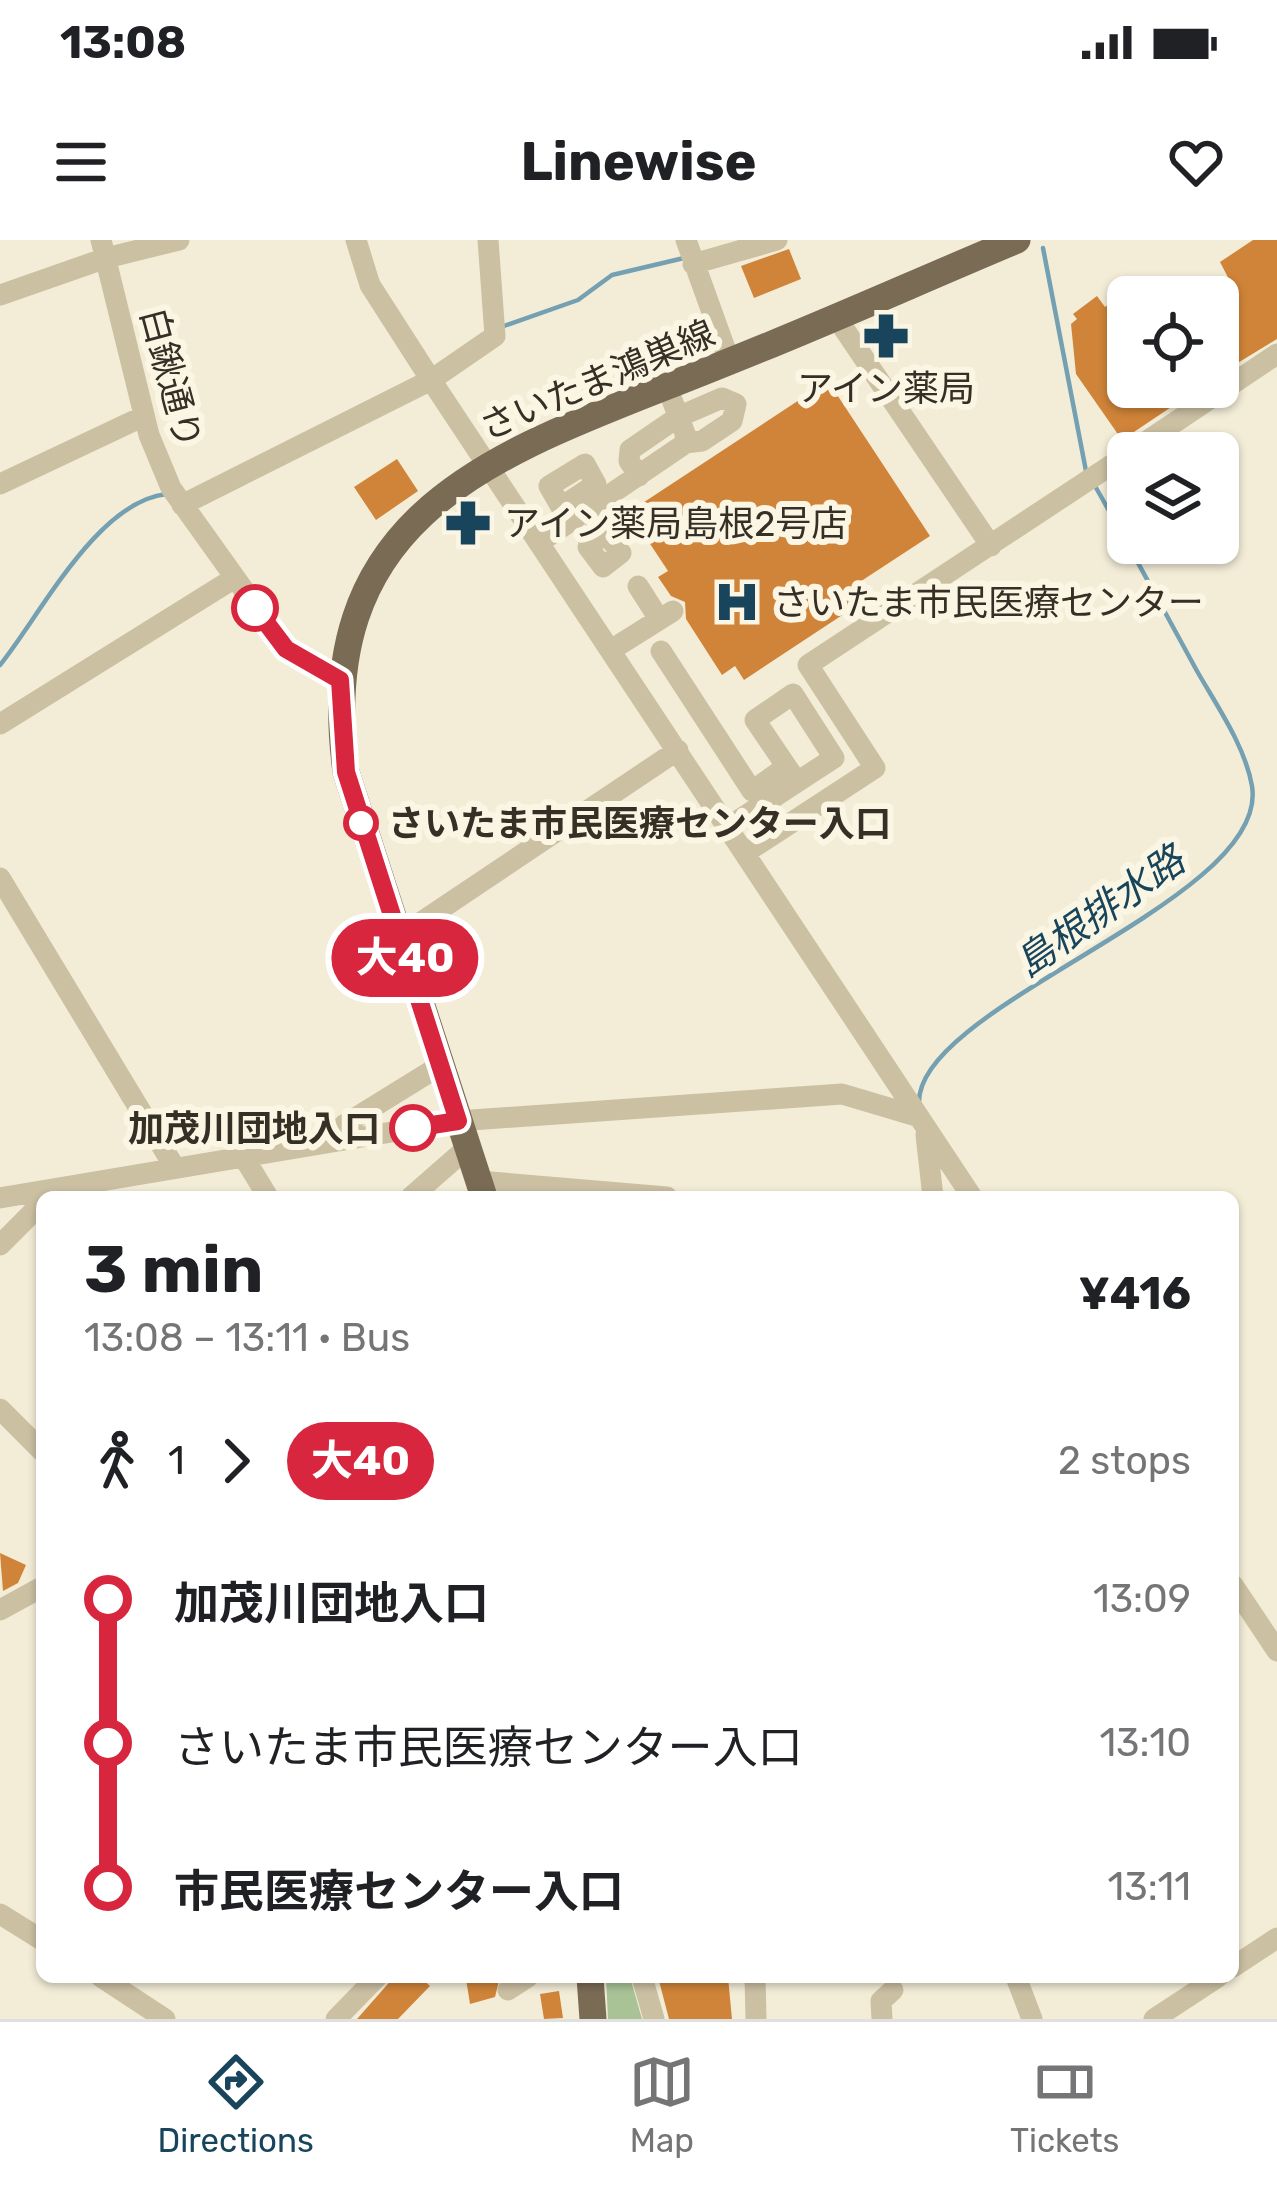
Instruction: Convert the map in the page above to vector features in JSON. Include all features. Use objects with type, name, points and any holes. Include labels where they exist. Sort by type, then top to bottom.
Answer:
[{"type":"main road","name":"さいたま鴻巣線","points":[[481,1189],[346,772],[340,680],[353,615],[377,569],[419,516],[488,465],[836,317],[988,246],[1017,240]]},
{"type":"main road","points":[[590,1983],[593,2019]]},
{"type":"street","points":[[0,295],[103,249],[179,240]]},
{"type":"street","points":[[356,240],[370,285],[431,380],[967,1191]]},
{"type":"street","points":[[177,497],[431,380],[495,336],[488,240]]},
{"type":"street","points":[[686,240],[730,362]]},
{"type":"street","points":[[693,264],[777,240]]},
{"type":"street","name":"白鍬通り","points":[[103,249],[144,416],[177,497],[286,649],[340,680]]},
{"type":"street","points":[[836,317],[991,546]]},
{"type":"street","points":[[1160,432],[1277,354]]},
{"type":"street","points":[[667,387],[685,443]]},
{"type":"street","points":[[540,542],[582,505],[640,476],[685,443],[702,441],[732,421],[737,406],[722,398],[678,417],[630,450],[629,461],[640,476]]},
{"type":"street","points":[[0,484],[144,416]]},
{"type":"street","points":[[745,853],[875,767],[808,665],[1107,468]]},
{"type":"street","points":[[582,505],[603,535]]},
{"type":"street","points":[[0,724],[233,579]]},
{"type":"street","points":[[611,650],[666,615],[638,586]]},
{"type":"street","points":[[661,651],[752,791],[834,758],[793,694],[721,743]]},
{"type":"street","points":[[755,720],[792,774]]},
{"type":"street","points":[[399,937],[678,750]]},
{"type":"street","points":[[728,827],[792,774]]},
{"type":"street","points":[[0,878],[175,1168]]},
{"type":"street","points":[[325,1143],[344,1125],[441,1066]]},
{"type":"street","points":[[79,1191],[175,1168],[325,1143],[462,1134],[842,1094],[921,1122]]},
{"type":"street","points":[[921,1122],[932,1191]]},
{"type":"street","points":[[416,1191],[462,1134]]},
{"type":"street","points":[[243,1156],[264,1191]]},
{"type":"street","points":[[481,1189],[528,1191]]},
{"type":"street","points":[[0,1245],[24,1204]]},
{"type":"street","points":[[0,1409],[36,1444]]},
{"type":"street","points":[[0,1610],[36,1590]]},
{"type":"street","points":[[1239,1595],[1277,1652]]},
{"type":"street","points":[[0,1914],[36,1936]]},
{"type":"street","points":[[1239,1963],[1277,1938]]},
{"type":"street","points":[[110,1983],[165,2019]]},
{"type":"street","points":[[336,2019],[371,1983]]},
{"type":"street","points":[[644,1983],[654,2019]]},
{"type":"street","points":[[755,1983],[756,2019]]},
{"type":"street","points":[[1018,1983],[1032,2019]]},
{"type":"street","points":[[1154,2019],[1208,1983]]},
{"type":"street","points":[[881,2019],[881,2001],[893,1990]]},
{"type":"green space","points":[[606,1983],[632,1983],[642,2019],[608,2019]]},
{"type":"building","points":[[1253,240],[1277,240],[1277,339],[1239,362],[1239,276],[1227,276],[1220,262]]},
{"type":"building","points":[[789,249],[801,279],[754,298],[741,266]]},
{"type":"building","points":[[1097,296],[1105,307],[1107,408],[1170,408],[1134,432],[1116,432],[1076,374],[1071,324],[1077,319],[1073,314]]},
{"type":"building","points":[[893,318],[905,339],[881,354],[866,331]]},
{"type":"building","points":[[828,381],[930,536],[846,591],[856,606],[744,680],[735,666],[722,675],[686,619],[685,602],[671,596],[658,577],[668,571],[629,512]]},
{"type":"building","points":[[397,459],[418,491],[376,520],[354,487]]},
{"type":"building","points":[[466,503],[484,529],[465,543],[448,517]]},
{"type":"building","points":[[0,1553],[26,1565],[18,1583],[3,1591]]},
{"type":"building","points":[[389,1983],[430,1986],[398,2019],[357,2019]]},
{"type":"building","points":[[467,1983],[498,1983],[495,1997],[470,2004]]},
{"type":"building","points":[[660,1983],[729,1983],[732,2019],[669,2019]]},
{"type":"building","points":[[559,1991],[563,2018],[544,2019],[540,1994]]},
{"type":"waterway","name":"島根排水路","points":[[1043,248],[1086,471]]},
{"type":"waterway","points":[[501,327],[578,300],[612,275],[684,258]]},
{"type":"waterway","name":"島根排水路","points":[[919,1102],[934,1065],[973,1027],[1155,910],[1208,870],[1243,828],[1252,786],[1243,756],[1095,486]]},
{"type":"waterway","points":[[0,665],[94,538],[141,501],[167,494]]},
{"type":"bus line","name":"大40","points":[[255,608],[286,649],[340,680],[346,772],[458,1121],[413,1128]]},
{"type":"place","name":"アイン薬局","points":[[886,336]]},
{"type":"place","name":"アイン薬局島根2号店","points":[[468,523]]},
{"type":"place","name":"さいたま市民医療センター","points":[[737,602]]},
{"type":"place","name":"さいたま市民医療センター入口","points":[[361,823]]},
{"type":"place","name":"加茂川団地入口","points":[[413,1128]]}]
